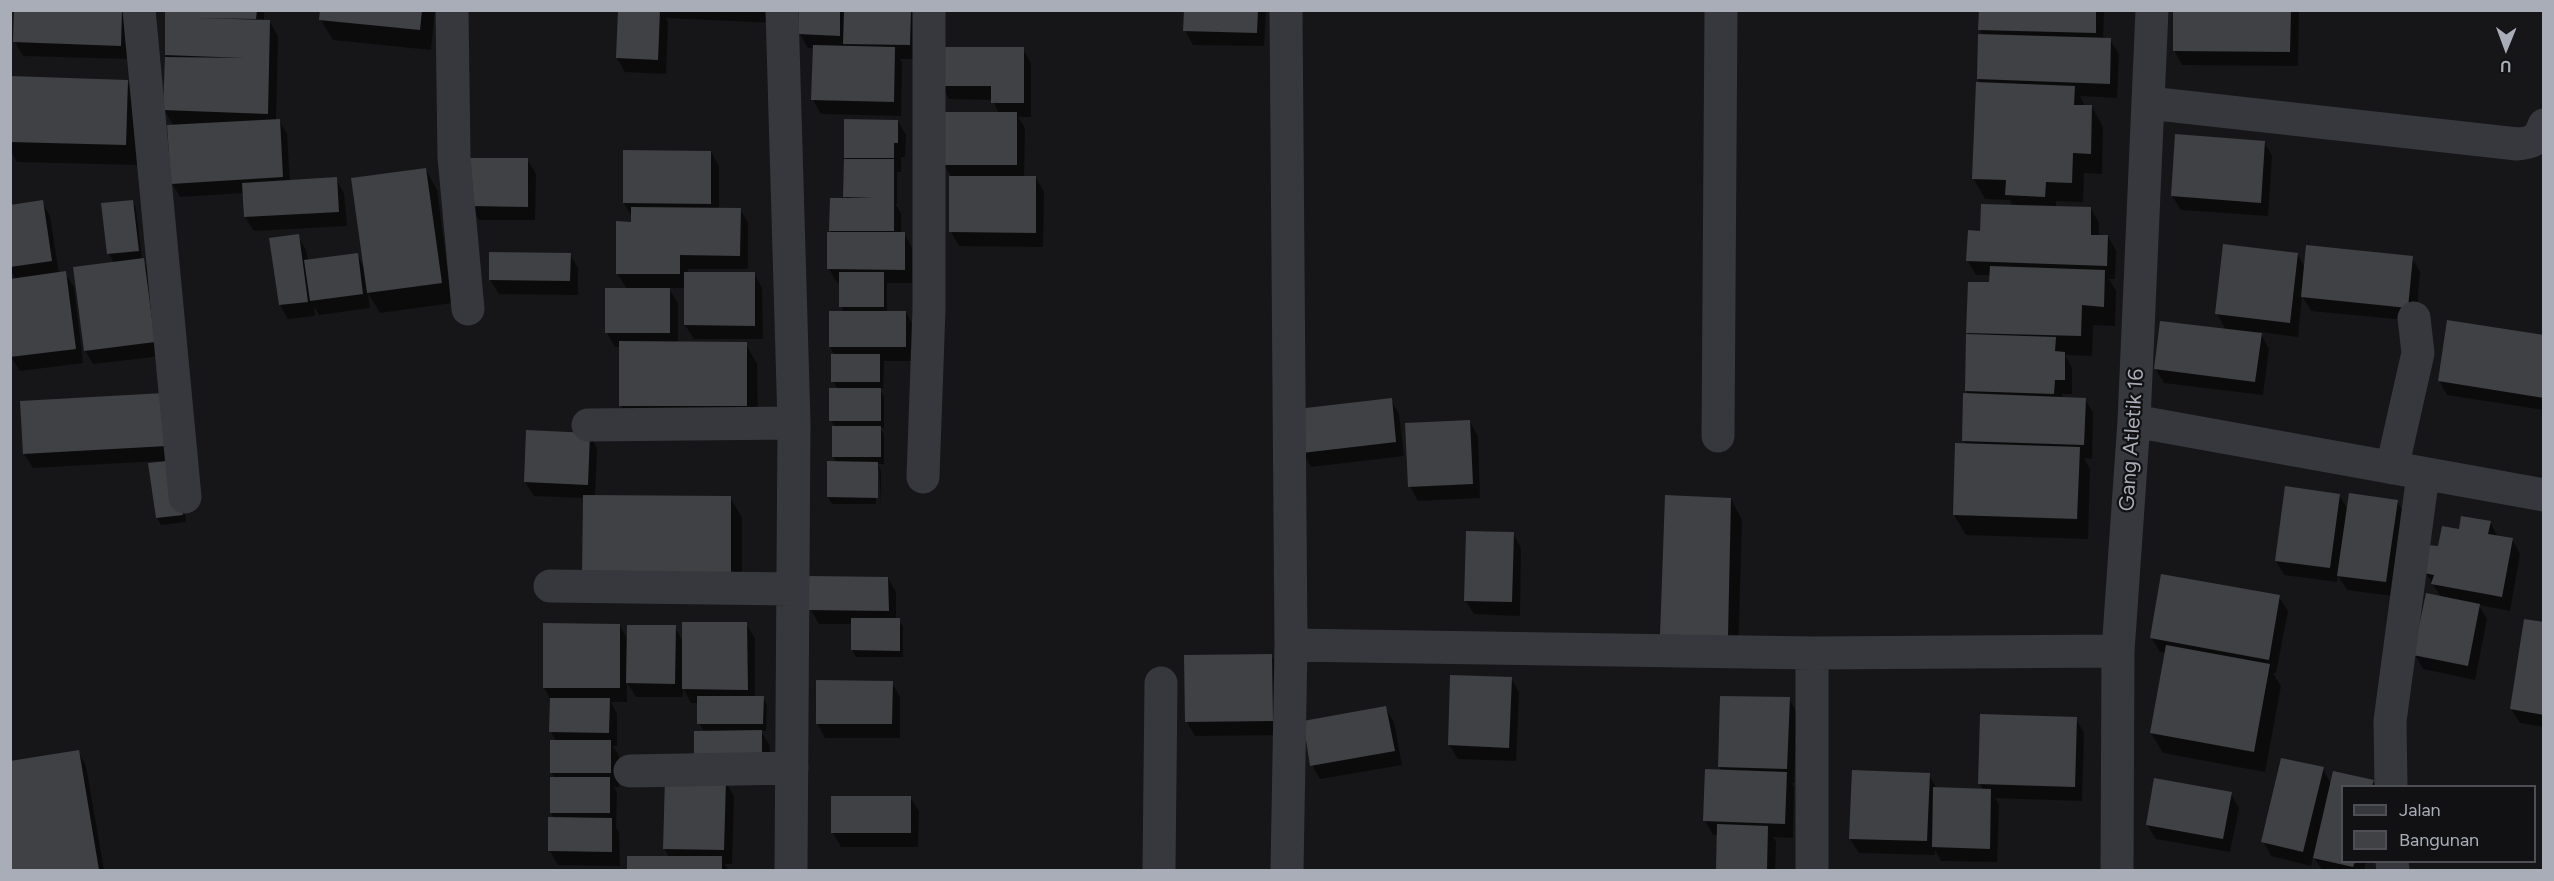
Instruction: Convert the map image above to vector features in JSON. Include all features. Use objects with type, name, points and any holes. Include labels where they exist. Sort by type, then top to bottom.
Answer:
[{"type":"street","points":[[139,10],[185,497]]},
{"type":"street","points":[[452,10],[454,157],[468,309]]},
{"type":"street","points":[[782,10],[794,423],[791,870]]},
{"type":"street","points":[[923,477],[929,309],[929,10]]},
{"type":"street","points":[[1286,10],[1290,645],[1287,870]]},
{"type":"street","points":[[1719,436],[1721,10]]},
{"type":"street","name":"Gang Atletik 16","points":[[2117,870],[2118,651],[2134,421],[2152,10]]},
{"type":"street","points":[[2149,103],[2517,144],[2530,143],[2540,135],[2544,125]]},
{"type":"street","points":[[2392,468],[2418,353],[2414,318]]},
{"type":"street","points":[[2134,421],[2423,475],[2544,495]]},
{"type":"street","points":[[588,425],[794,423]]},
{"type":"street","points":[[2391,785],[2390,721],[2423,475]]},
{"type":"street","points":[[550,586],[793,589]]},
{"type":"street","points":[[1290,645],[1812,653],[2118,651]]},
{"type":"street","points":[[1812,653],[1812,870]]},
{"type":"street","points":[[1159,870],[1161,683]]},
{"type":"street","points":[[630,771],[792,768]]},
{"type":"building","points":[[14,10],[122,10],[121,46],[13,42]]},
{"type":"building","points":[[165,10],[257,10],[256,19],[195,18],[270,20],[268,114],[163,110],[165,57],[245,58],[165,55]]},
{"type":"building","points":[[320,10],[422,10],[420,30],[319,20]]},
{"type":"building","points":[[618,10],[660,10],[658,60],[616,58]]},
{"type":"building","points":[[799,10],[840,10],[840,36],[798,34]]},
{"type":"building","points":[[844,10],[911,10],[910,45],[843,44]]},
{"type":"building","points":[[1184,10],[1258,10],[1257,33],[1183,31]]},
{"type":"building","points":[[1979,10],[2096,10],[2096,33],[1978,30]]},
{"type":"building","points":[[2173,10],[2291,10],[2290,52],[2173,51]]},
{"type":"building","points":[[1978,34],[2111,38],[2110,84],[1977,79]]},
{"type":"building","points":[[813,45],[895,47],[894,102],[811,100]]},
{"type":"building","points":[[939,47],[1024,47],[1024,103],[991,103],[991,86],[939,86]]},
{"type":"building","points":[[10,76],[128,80],[126,145],[10,142]]},
{"type":"building","points":[[1976,82],[2075,86],[2074,105],[2092,105],[2091,154],[2073,153],[2072,183],[2046,182],[2045,197],[2005,195],[2006,180],[1972,179]]},
{"type":"building","points":[[943,112],[1017,112],[1017,165],[943,165]]},
{"type":"building","points":[[280,119],[283,177],[171,184],[167,125]]},
{"type":"building","points":[[844,119],[898,120],[898,143],[894,143],[894,158],[844,158]]},
{"type":"building","points":[[2175,134],[2265,141],[2261,203],[2171,196]]},
{"type":"building","points":[[623,150],[711,151],[711,204],[623,203]]},
{"type":"building","points":[[469,158],[528,158],[528,207],[469,206]]},
{"type":"building","points":[[844,159],[894,159],[894,231],[829,231],[830,198],[874,198],[843,197]]},
{"type":"building","points":[[426,168],[442,283],[367,293],[351,178]]},
{"type":"building","points":[[949,176],[1036,176],[1036,233],[949,232]]},
{"type":"building","points":[[337,177],[339,212],[244,217],[242,183]]},
{"type":"building","points":[[43,200],[52,261],[10,267],[10,205]]},
{"type":"building","points":[[133,200],[139,251],[107,254],[101,203]]},
{"type":"building","points":[[1981,204],[2091,207],[2091,235],[2108,235],[2107,266],[1966,261],[1968,230],[1980,231]]},
{"type":"building","points":[[631,207],[741,208],[740,256],[680,255],[680,274],[616,274],[616,221],[631,222]]},
{"type":"building","points":[[827,232],[905,232],[905,270],[827,269]]},
{"type":"building","points":[[299,234],[308,302],[279,305],[269,238]]},
{"type":"building","points":[[2223,244],[2298,253],[2290,323],[2215,314]]},
{"type":"building","points":[[2306,245],[2413,256],[2408,308],[2301,297]]},
{"type":"building","points":[[489,252],[571,253],[570,281],[489,280]]},
{"type":"building","points":[[358,253],[363,294],[310,301],[304,260]]},
{"type":"building","points":[[144,258],[155,342],[84,351],[73,267]]},
{"type":"building","points":[[1990,266],[2105,270],[2104,307],[2082,305],[2081,336],[1966,333],[1968,282],[1989,282]]},
{"type":"building","points":[[66,271],[76,349],[10,357],[10,279]]},
{"type":"building","points":[[684,272],[755,272],[755,326],[684,325]]},
{"type":"building","points":[[839,272],[884,272],[884,307],[839,307]]},
{"type":"building","points":[[605,288],[670,288],[670,333],[605,333]]},
{"type":"building","points":[[829,311],[906,311],[906,347],[829,347]]},
{"type":"building","points":[[2447,320],[2544,335],[2544,398],[2438,381]]},
{"type":"building","points":[[2160,321],[2262,333],[2255,382],[2154,369]]},
{"type":"building","points":[[1966,334],[2056,337],[2055,351],[2065,352],[2065,380],[2055,380],[2054,394],[1965,391]]},
{"type":"building","points":[[619,341],[747,342],[747,406],[619,406]]},
{"type":"building","points":[[831,354],[880,354],[880,382],[831,382]]},
{"type":"building","points":[[829,388],[881,388],[881,421],[829,421]]},
{"type":"building","points":[[164,393],[167,446],[23,454],[20,401]]},
{"type":"building","points":[[1963,393],[2086,398],[2084,445],[1962,441]]},
{"type":"building","points":[[1392,398],[1396,442],[1302,453],[1297,409]]},
{"type":"building","points":[[1470,420],[1473,484],[1408,487],[1405,423]]},
{"type":"building","points":[[832,426],[881,426],[881,457],[832,457]]},
{"type":"building","points":[[526,430],[590,433],[588,485],[524,482]]},
{"type":"building","points":[[1955,443],[2080,447],[2077,519],[1953,515]]},
{"type":"building","points":[[176,460],[183,515],[156,518],[148,463]]},
{"type":"building","points":[[827,461],[878,462],[878,498],[827,497]]},
{"type":"building","points":[[2285,486],[2340,494],[2330,568],[2275,561]]},
{"type":"building","points":[[2349,493],[2398,500],[2386,582],[2337,576]]},
{"type":"building","points":[[583,495],[731,496],[731,577],[582,576]]},
{"type":"building","points":[[1665,495],[1731,498],[1728,637],[1660,635]]},
{"type":"building","points":[[2461,516],[2491,521],[2488,534],[2513,538],[2502,597],[2431,584],[2434,575],[2424,573],[2428,545],[2438,546],[2442,526],[2459,529]]},
{"type":"building","points":[[1466,531],[1514,532],[1512,602],[1464,601]]},
{"type":"building","points":[[2161,574],[2280,595],[2269,660],[2150,638]]},
{"type":"building","points":[[809,576],[888,577],[889,611],[809,610]]},
{"type":"building","points":[[2426,593],[2480,604],[2468,666],[2413,655]]},
{"type":"building","points":[[851,618],[900,618],[900,651],[851,650]]},
{"type":"building","points":[[2524,619],[2544,622],[2544,715],[2510,709]]},
{"type":"building","points":[[682,622],[747,622],[748,690],[682,689]]},
{"type":"building","points":[[543,623],[620,624],[620,688],[543,688]]},
{"type":"building","points":[[627,625],[676,625],[675,684],[626,683]]},
{"type":"building","points":[[2166,645],[2270,664],[2254,752],[2150,733]]},
{"type":"building","points":[[1272,654],[1273,721],[1185,722],[1184,655]]},
{"type":"building","points":[[1450,675],[1512,677],[1509,748],[1448,745]]},
{"type":"building","points":[[816,680],[893,681],[892,724],[816,724]]},
{"type":"building","points":[[697,696],[764,696],[763,724],[697,724]]},
{"type":"building","points":[[1720,696],[1790,697],[1787,769],[1718,767]]},
{"type":"building","points":[[550,698],[610,698],[609,733],[549,732]]},
{"type":"building","points":[[1386,706],[1395,751],[1310,766],[1303,721]]},
{"type":"building","points":[[1980,714],[2077,717],[2075,787],[1978,784]]},
{"type":"building","points":[[762,730],[762,762],[694,763],[694,731]]},
{"type":"building","points":[[550,740],[611,740],[611,773],[550,773]]},
{"type":"building","points":[[79,750],[99,870],[12,870],[10,761]]},
{"type":"building","points":[[2281,758],[2324,767],[2303,852],[2261,842]]},
{"type":"building","points":[[1705,769],[1787,772],[1785,824],[1703,821]]},
{"type":"building","points":[[1852,770],[1930,773],[1927,841],[1849,839]]},
{"type":"building","points":[[2333,771],[2374,780],[2372,785],[2341,785],[2341,863],[2355,863],[2353,867],[2313,858]]},
{"type":"building","points":[[550,777],[610,777],[610,813],[550,813]]},
{"type":"building","points":[[665,778],[726,780],[724,850],[663,849]]},
{"type":"building","points":[[2154,778],[2232,792],[2223,839],[2146,825]]},
{"type":"building","points":[[1933,787],[1991,789],[1990,849],[1932,847]]},
{"type":"building","points":[[831,796],[911,796],[911,833],[831,833]]},
{"type":"building","points":[[548,817],[612,818],[612,852],[548,851]]},
{"type":"building","points":[[1717,824],[1768,826],[1767,870],[1716,870]]},
{"type":"building","points":[[627,856],[722,856],[722,870],[627,870]]}]
